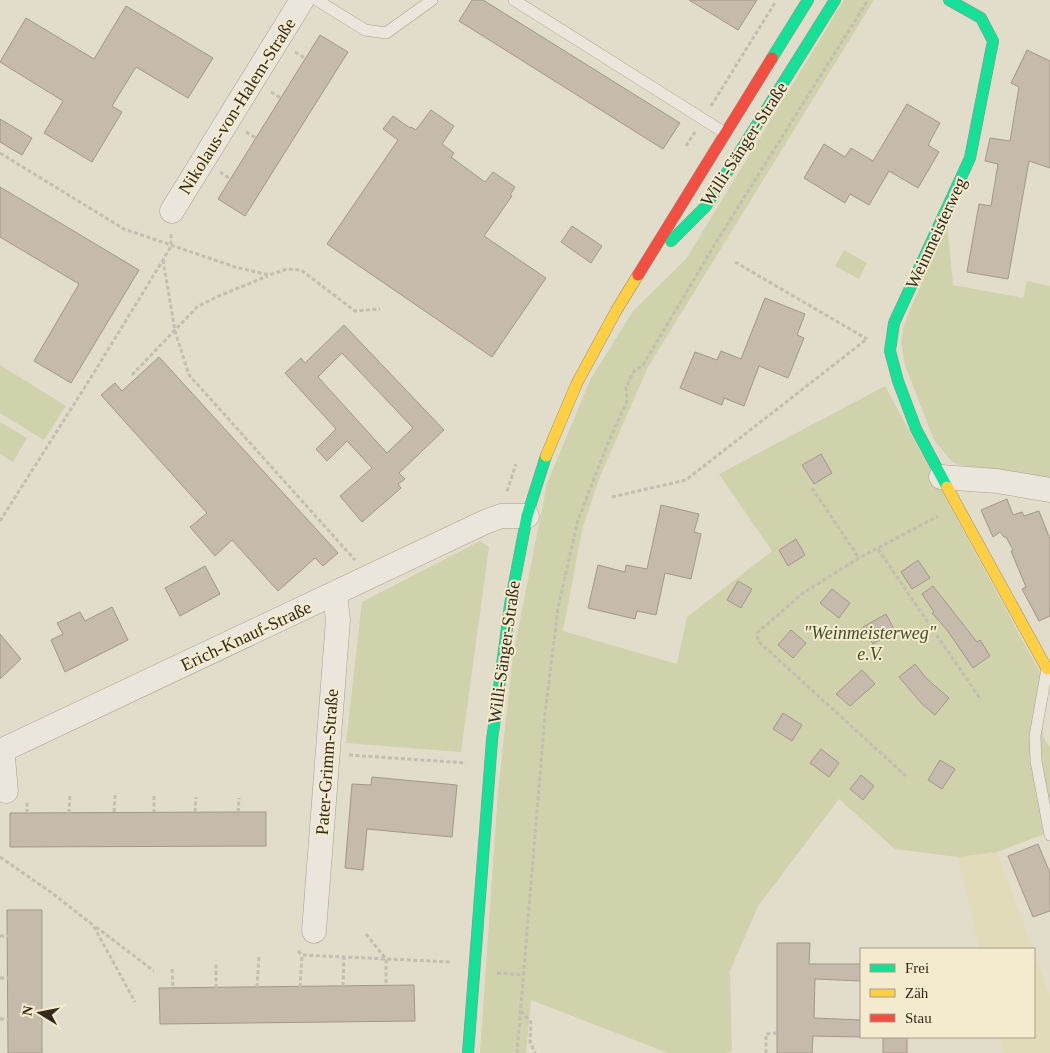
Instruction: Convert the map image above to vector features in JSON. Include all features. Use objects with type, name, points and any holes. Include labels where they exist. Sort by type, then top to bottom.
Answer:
[{"type":"main road","name":"Willi-Sänger-Straße","points":[[468,1053],[492,740],[510,605],[527,516],[546,456],[577,383],[637,276],[808,0]]},
{"type":"main road","name":"Willi-Sänger-Straße","points":[[637,276],[706,206],[835,0]]},
{"type":"main road","name":"Weinmeisterweg","points":[[949,0],[981,18],[993,41],[970,158],[894,323],[890,351],[898,382],[916,429],[1047,669]]},
{"type":"street","name":"Nikolaus-von-Halem-Straße","points":[[172,211],[302,0]]},
{"type":"street","points":[[941,477],[997,480],[1050,490]]},
{"type":"street","name":"Erich-Knauf-Straße","points":[[6,791],[3,758],[5,749],[485,522],[501,516],[527,516]]},
{"type":"street","name":"Pater-Grimm-Straße","points":[[314,930],[338,620],[335,594]]},
{"type":"lane","points":[[316,0],[365,30],[386,33],[432,0]]},
{"type":"lane","name":"Willi-Sänger-Straße","points":[[514,0],[725,133]]},
{"type":"lane","name":"Weinmeisterweg","points":[[1047,669],[1036,736],[1036,761],[1050,835]]},
{"type":"path","points":[[518,1053],[545,714],[558,608],[578,520],[606,448],[627,401],[626,388],[633,372],[643,365],[718,239],[868,0]]},
{"type":"path","points":[[0,153],[124,228],[235,267],[269,275]]},
{"type":"path","points":[[0,521],[171,246]]},
{"type":"path","points":[[163,260],[175,331],[190,375],[352,557]]},
{"type":"path","points":[[735,262],[890,351]]},
{"type":"path","points":[[132,375],[198,306],[287,269],[301,270],[354,311],[380,310]]},
{"type":"path","points":[[612,497],[686,480],[867,339]]},
{"type":"path","points":[[812,488],[859,558]]},
{"type":"path","points":[[906,776],[758,641],[757,633],[803,593],[859,558],[958,505]]},
{"type":"path","points":[[878,549],[981,700]]},
{"type":"path","points":[[328,754],[466,763]]},
{"type":"path","points":[[69,813],[70,794]]},
{"type":"path","points":[[114,812],[115,795]]},
{"type":"path","points":[[154,796],[154,812]]},
{"type":"path","points":[[196,797],[196,812]]},
{"type":"path","points":[[238,812],[239,798]]},
{"type":"path","points":[[0,857],[52,893],[154,971]]},
{"type":"path","points":[[93,925],[135,1002]]},
{"type":"path","points":[[366,934],[386,959],[386,986]]},
{"type":"path","points":[[0,936],[8,936]]},
{"type":"path","points":[[298,951],[302,955],[451,962]]},
{"type":"path","points":[[300,987],[302,955]]},
{"type":"path","points":[[257,987],[259,957]]},
{"type":"path","points":[[343,986],[344,957]]},
{"type":"path","points":[[216,962],[216,988]]},
{"type":"path","points":[[172,969],[173,988]]},
{"type":"path","points":[[0,978],[8,978]]},
{"type":"path","points":[[521,1011],[531,1022],[530,1042],[535,1053]]},
{"type":"path","points":[[0,1019],[8,1019]]},
{"type":"path","points":[[766,1053],[766,1034],[777,1034]]},
{"type":"shaded area","points":[[997,852],[1033,948],[979,948],[958,857]]},
{"type":"shaded area","points":[[1035,955],[1050,996],[1050,1053],[1003,1053],[999,1038],[1035,1038]]},
{"type":"green space","name":"\"Weinmeisterweg\" e.V.","points":[[844,0],[874,0],[648,367],[599,479],[582,530],[563,631],[677,664],[687,617],[772,551],[719,474],[885,386],[1042,676],[1043,737],[1050,747],[1050,832],[997,852],[958,857],[895,849],[839,799],[758,906],[730,971],[732,1051],[727,1053],[668,1053],[531,1000],[526,1053],[480,1053],[498,792],[513,655],[547,484],[590,380],[633,311],[686,259]]},
{"type":"green space","points":[[947,222],[953,285],[1023,298],[1027,281],[1050,286],[1050,487],[978,472],[952,462],[934,440],[905,365],[901,343],[904,325]]},
{"type":"green space","points":[[844,250],[867,263],[859,279],[835,266]]},
{"type":"green space","points":[[0,365],[66,406],[44,440],[0,413]]},
{"type":"green space","points":[[0,422],[27,438],[13,462],[0,454]]},
{"type":"green space","points":[[480,541],[489,547],[461,752],[346,743],[362,602]]},
{"type":"building","points":[[472,0],[483,0],[680,123],[663,149],[459,21]]},
{"type":"building","points":[[689,0],[757,0],[738,30]]},
{"type":"building","points":[[126,6],[213,58],[188,98],[136,67],[112,106],[122,112],[92,162],[44,133],[63,101],[0,62],[26,18],[94,59]]},
{"type":"building","points":[[320,35],[348,52],[245,216],[218,199]]},
{"type":"building","points":[[1027,50],[1050,61],[1050,168],[1029,161],[1008,279],[967,272],[979,204],[991,206],[998,164],[985,161],[990,138],[1010,141],[1019,87],[1011,83]]},
{"type":"building","points":[[907,104],[940,123],[928,145],[939,152],[918,188],[889,171],[869,205],[850,194],[845,203],[804,178],[824,144],[845,157],[851,148],[873,161]]},
{"type":"building","points":[[431,110],[454,126],[442,144],[454,153],[451,157],[485,182],[493,172],[515,187],[510,195],[512,196],[484,236],[546,278],[492,357],[327,244],[398,140],[383,129],[393,116],[416,130]]},
{"type":"building","points":[[0,119],[32,138],[22,155],[0,142]]},
{"type":"building","points":[[0,187],[139,270],[71,383],[34,361],[79,284],[0,237]]},
{"type":"building","points":[[572,226],[602,246],[591,263],[561,242]]},
{"type":"building","points":[[765,298],[805,314],[797,335],[804,338],[788,378],[759,366],[744,406],[724,398],[722,405],[680,388],[695,352],[717,360],[721,351],[741,359]]},
{"type":"building","points":[[344,325],[444,430],[399,473],[405,479],[398,484],[401,488],[362,522],[340,496],[372,468],[347,441],[327,461],[316,449],[336,429],[285,373],[301,358],[305,363]],"holes":[[[342,353],[413,428],[387,453],[318,377]]]},
{"type":"building","points":[[159,357],[338,553],[323,566],[315,558],[278,591],[232,540],[215,556],[190,527],[207,513],[101,395],[115,383],[122,391]]},
{"type":"building","points":[[821,454],[832,473],[814,484],[802,465]]},
{"type":"building","points":[[1007,499],[1013,515],[1022,512],[1024,516],[1039,511],[1050,539],[1050,616],[1039,621],[1022,589],[1026,587],[1011,551],[1013,550],[1006,537],[1000,532],[993,537],[981,510]]},
{"type":"building","points":[[661,505],[699,514],[694,532],[701,534],[691,579],[665,573],[656,615],[637,611],[635,619],[588,608],[598,565],[625,572],[626,565],[647,569]]},
{"type":"building","points":[[796,539],[805,555],[788,566],[779,550]]},
{"type":"building","points":[[918,560],[930,578],[912,589],[901,572]]},
{"type":"building","points":[[205,566],[220,594],[180,616],[165,588]]},
{"type":"building","points":[[738,581],[752,589],[741,608],[727,600]]},
{"type":"building","points":[[933,586],[977,642],[980,640],[990,656],[973,668],[947,630],[932,613],[934,612],[922,594]]},
{"type":"building","points":[[832,589],[850,603],[839,618],[820,603]]},
{"type":"building","points":[[112,607],[128,640],[65,672],[51,640],[63,634],[57,623],[80,612],[85,621]]},
{"type":"building","points":[[886,614],[895,631],[873,644],[863,627]]},
{"type":"building","points":[[791,630],[806,643],[793,658],[778,645]]},
{"type":"building","points":[[0,634],[21,659],[0,679]]},
{"type":"building","points":[[915,664],[926,678],[949,698],[935,715],[922,704],[899,677]]},
{"type":"building","points":[[862,670],[875,684],[850,706],[836,694]]},
{"type":"building","points":[[783,713],[802,725],[792,741],[773,729]]},
{"type":"building","points":[[821,749],[839,763],[829,777],[810,763]]},
{"type":"building","points":[[940,760],[955,769],[942,789],[928,780]]},
{"type":"building","points":[[861,775],[874,786],[863,800],[850,789]]},
{"type":"building","points":[[372,777],[457,785],[452,837],[367,829],[363,870],[345,868],[352,784],[371,785]]},
{"type":"building","points":[[266,812],[266,846],[10,847],[10,813]]},
{"type":"building","points":[[1038,844],[1050,873],[1050,911],[1033,917],[1008,856]]},
{"type":"building","points":[[7,910],[42,910],[42,1053],[8,1053]]},
{"type":"building","points":[[777,943],[810,943],[809,964],[860,964],[860,981],[815,979],[814,1018],[860,1020],[860,1037],[813,1036],[812,1053],[777,1053]]},
{"type":"building","points":[[414,985],[415,1021],[160,1024],[159,988]]},
{"type":"building","points":[[883,1038],[907,1038],[907,1053],[883,1053]]},
{"type":"traffic: fast","points":[[772,58],[808,0]]},
{"type":"traffic: fast","points":[[671,241],[706,206],[835,0]]},
{"type":"traffic: fast","points":[[947,487],[916,429],[898,381],[890,351],[894,323],[970,158],[993,41],[981,18],[949,0]]},
{"type":"traffic: fast","points":[[468,1053],[492,740],[510,605],[527,516],[546,456]]},
{"type":"traffic: slow","points":[[546,456],[577,383],[638,275]]},
{"type":"traffic: slow","points":[[947,487],[1047,669]]},
{"type":"traffic: jam","points":[[638,275],[772,58]]}]
